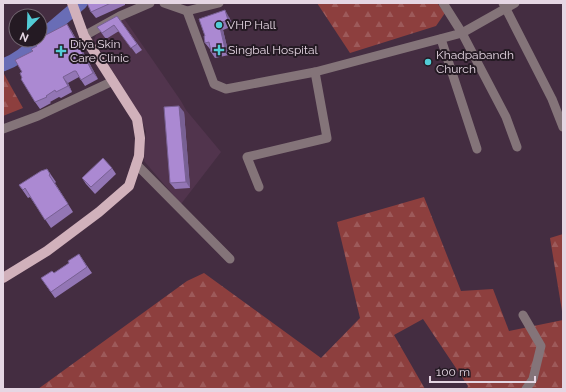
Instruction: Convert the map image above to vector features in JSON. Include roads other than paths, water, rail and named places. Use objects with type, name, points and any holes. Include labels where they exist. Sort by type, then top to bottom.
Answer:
[{"type":"main road","points":[[3,278],[47,251],[99,212],[128,186],[139,156],[140,138],[137,119],[83,31],[72,3]]},
{"type":"street","points":[[83,31],[150,3]]},
{"type":"street","points":[[164,3],[187,10],[219,3]]},
{"type":"street","points":[[443,3],[462,33],[506,117],[517,147]]},
{"type":"street","points":[[187,10],[214,84],[226,89],[315,72],[462,33],[505,6],[516,3]]},
{"type":"street","points":[[505,6],[552,99],[563,127]]},
{"type":"street","points":[[441,39],[476,149]]},
{"type":"street","points":[[258,187],[247,156],[327,138],[315,72]]},
{"type":"street","points":[[3,129],[38,116],[113,81]]},
{"type":"street","points":[[136,164],[230,259]]},
{"type":"street","points":[[523,315],[541,346],[533,379],[526,389]]},
{"type":"waterway","points":[[48,31],[81,3]]},
{"type":"waterway","points":[[3,65],[13,61],[30,48]]},
{"type":"place","name":"VHP Hall","points":[[219,25]]},
{"type":"place","name":"Singbal Hospital","points":[[219,50]]},
{"type":"place","name":"Diya Skin Care Clinic","points":[[61,51]]},
{"type":"place","name":"Khadpabandh Church","points":[[428,62]]}]
